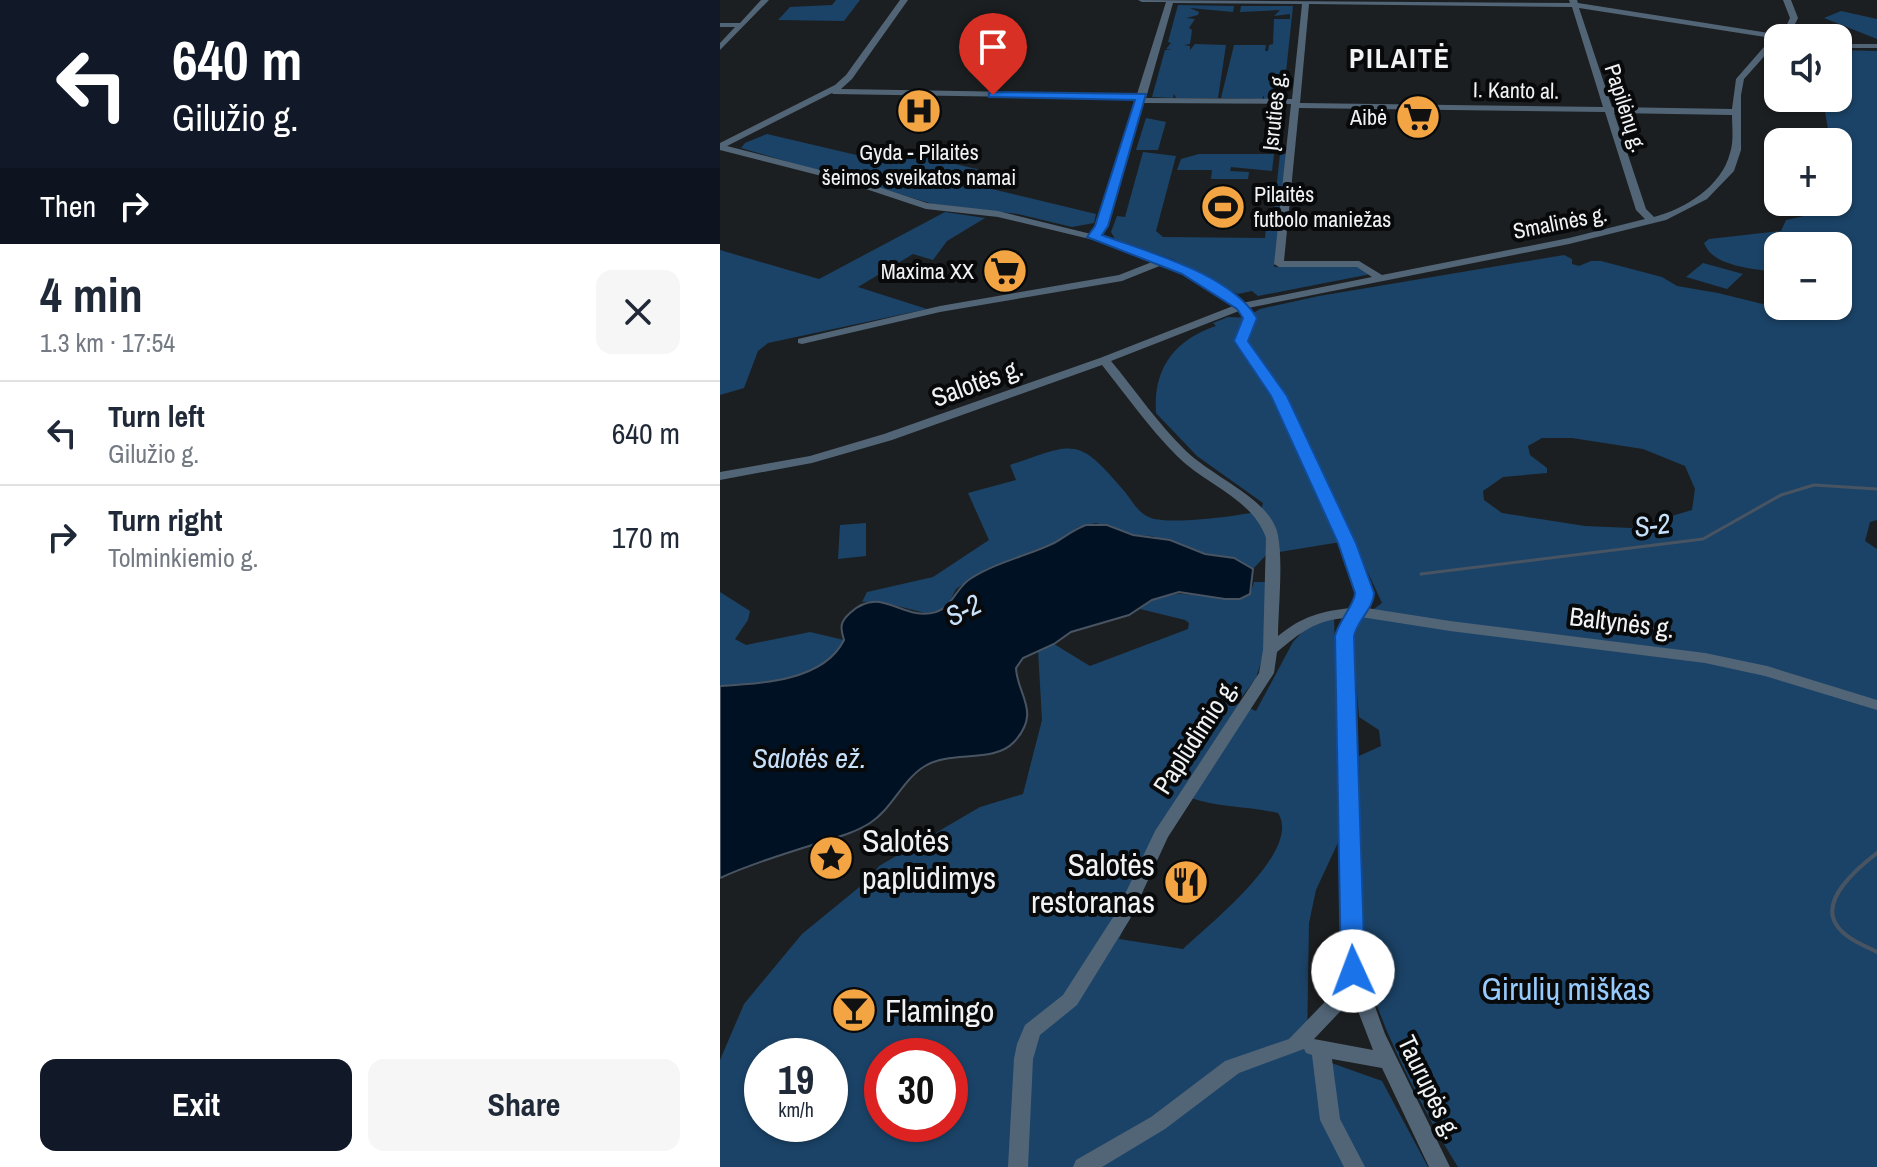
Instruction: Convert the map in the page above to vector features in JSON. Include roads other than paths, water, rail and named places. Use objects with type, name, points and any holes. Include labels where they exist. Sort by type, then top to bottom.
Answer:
[{"type":"street","points":[[720,48],[765,0]]},
{"type":"street","points":[[720,146],[833,91],[849,77],[904,0]]},
{"type":"street","points":[[1142,0],[1574,3],[1607,0],[1605,5],[1618,12]]},
{"type":"street","points":[[1094,237],[1102,226],[1170,0]]},
{"type":"street","points":[[1787,0],[1794,18],[1792,24]]},
{"type":"street","name":"Įsruties g.","points":[[1306,1],[1279,264],[1359,264],[1380,278]]},
{"type":"street","points":[[1574,3],[1764,38]]},
{"type":"street","name":"Papilėnų g.","points":[[1574,3],[1642,214],[1652,221]]},
{"type":"street","name":"Smalinės g.","points":[[1785,24],[1792,12]]},
{"type":"street","points":[[720,25],[742,25]]},
{"type":"street","points":[[1852,46],[1877,46]]},
{"type":"street","name":"Smalinės g.","points":[[1242,306],[1652,221],[1696,202],[1721,182],[1735,157],[1738,87],[1746,69],[1764,48]]},
{"type":"street","name":"I. Kanto al.","points":[[833,91],[907,97],[1737,108]]},
{"type":"street","points":[[720,146],[848,180],[926,206],[998,214],[1094,237],[1198,277],[1242,306]]},
{"type":"street","points":[[802,341],[940,309],[1122,278],[1163,261]]},
{"type":"street","name":"Salotės g.","points":[[720,476],[841,451],[1104,360],[1242,306]]},
{"type":"street","name":"Taurupės g.","points":[[1242,306],[1250,318],[1241,341],[1279,396],[1358,570],[1365,601],[1349,620],[1345,636],[1356,982],[1388,1061],[1437,1166]]},
{"type":"street","name":"Paplūdimio g.","points":[[1018,1167],[1025,1064],[1032,1031],[1062,1010],[1086,976],[1124,914],[1161,835],[1225,733],[1258,688],[1266,673],[1270,650],[1273,538],[1270,523],[1251,502],[1192,463],[1104,360]]},
{"type":"street","name":"Baltynės g.","points":[[1270,650],[1297,628],[1324,615],[1356,612],[1705,658],[1778,674],[1877,705]]},
{"type":"street","points":[[1296,1045],[1356,982]]},
{"type":"street","points":[[1083,1167],[1158,1123],[1232,1067],[1296,1045],[1388,1061]]},
{"type":"street","points":[[1321,1048],[1323,1085],[1330,1120],[1355,1167]]},
{"type":"water","name":"Salotės ež.","points":[[1086,525],[1107,525],[1133,535],[1170,540],[1205,554],[1234,558],[1253,569],[1250,594],[1240,599],[1225,599],[1179,592],[1152,600],[1129,615],[1071,632],[1054,644],[1023,658],[1016,668],[1026,704],[1026,722],[1014,742],[1005,749],[935,761],[910,778],[885,810],[863,827],[720,878],[720,686],[772,681],[807,672],[835,654],[844,640],[843,622],[861,605],[872,602],[924,614],[936,612],[946,606],[965,583],[980,573],[1054,543]]},
{"type":"waterway","name":"S-2","points":[[1421,574],[1703,539],[1781,495],[1814,485],[1877,489]]},
{"type":"waterway","points":[[1877,853],[1844,884],[1837,894],[1832,914],[1844,933],[1877,952]]},
{"type":"place","name":"Gyda - Pilaitės šeimos sveikatos namai","points":[[919,111]]},
{"type":"place","name":"Aibė","points":[[1418,117]]},
{"type":"place","name":"Pilaitės futbolo maniežas","points":[[1223,207]]},
{"type":"place","name":"Maxima XX","points":[[1005,271]]},
{"type":"place","name":"Salotės paplūdimys","points":[[831,858]]},
{"type":"place","name":"Salotės restoranas","points":[[1186,882]]},
{"type":"place","name":"Flamingo","points":[[854,1010]]},
{"type":"district","name":"PILAITĖ","points":[[1400,58]]},
{"type":"park label","name":"Girulių miškas","points":[[1566,988]]}]
